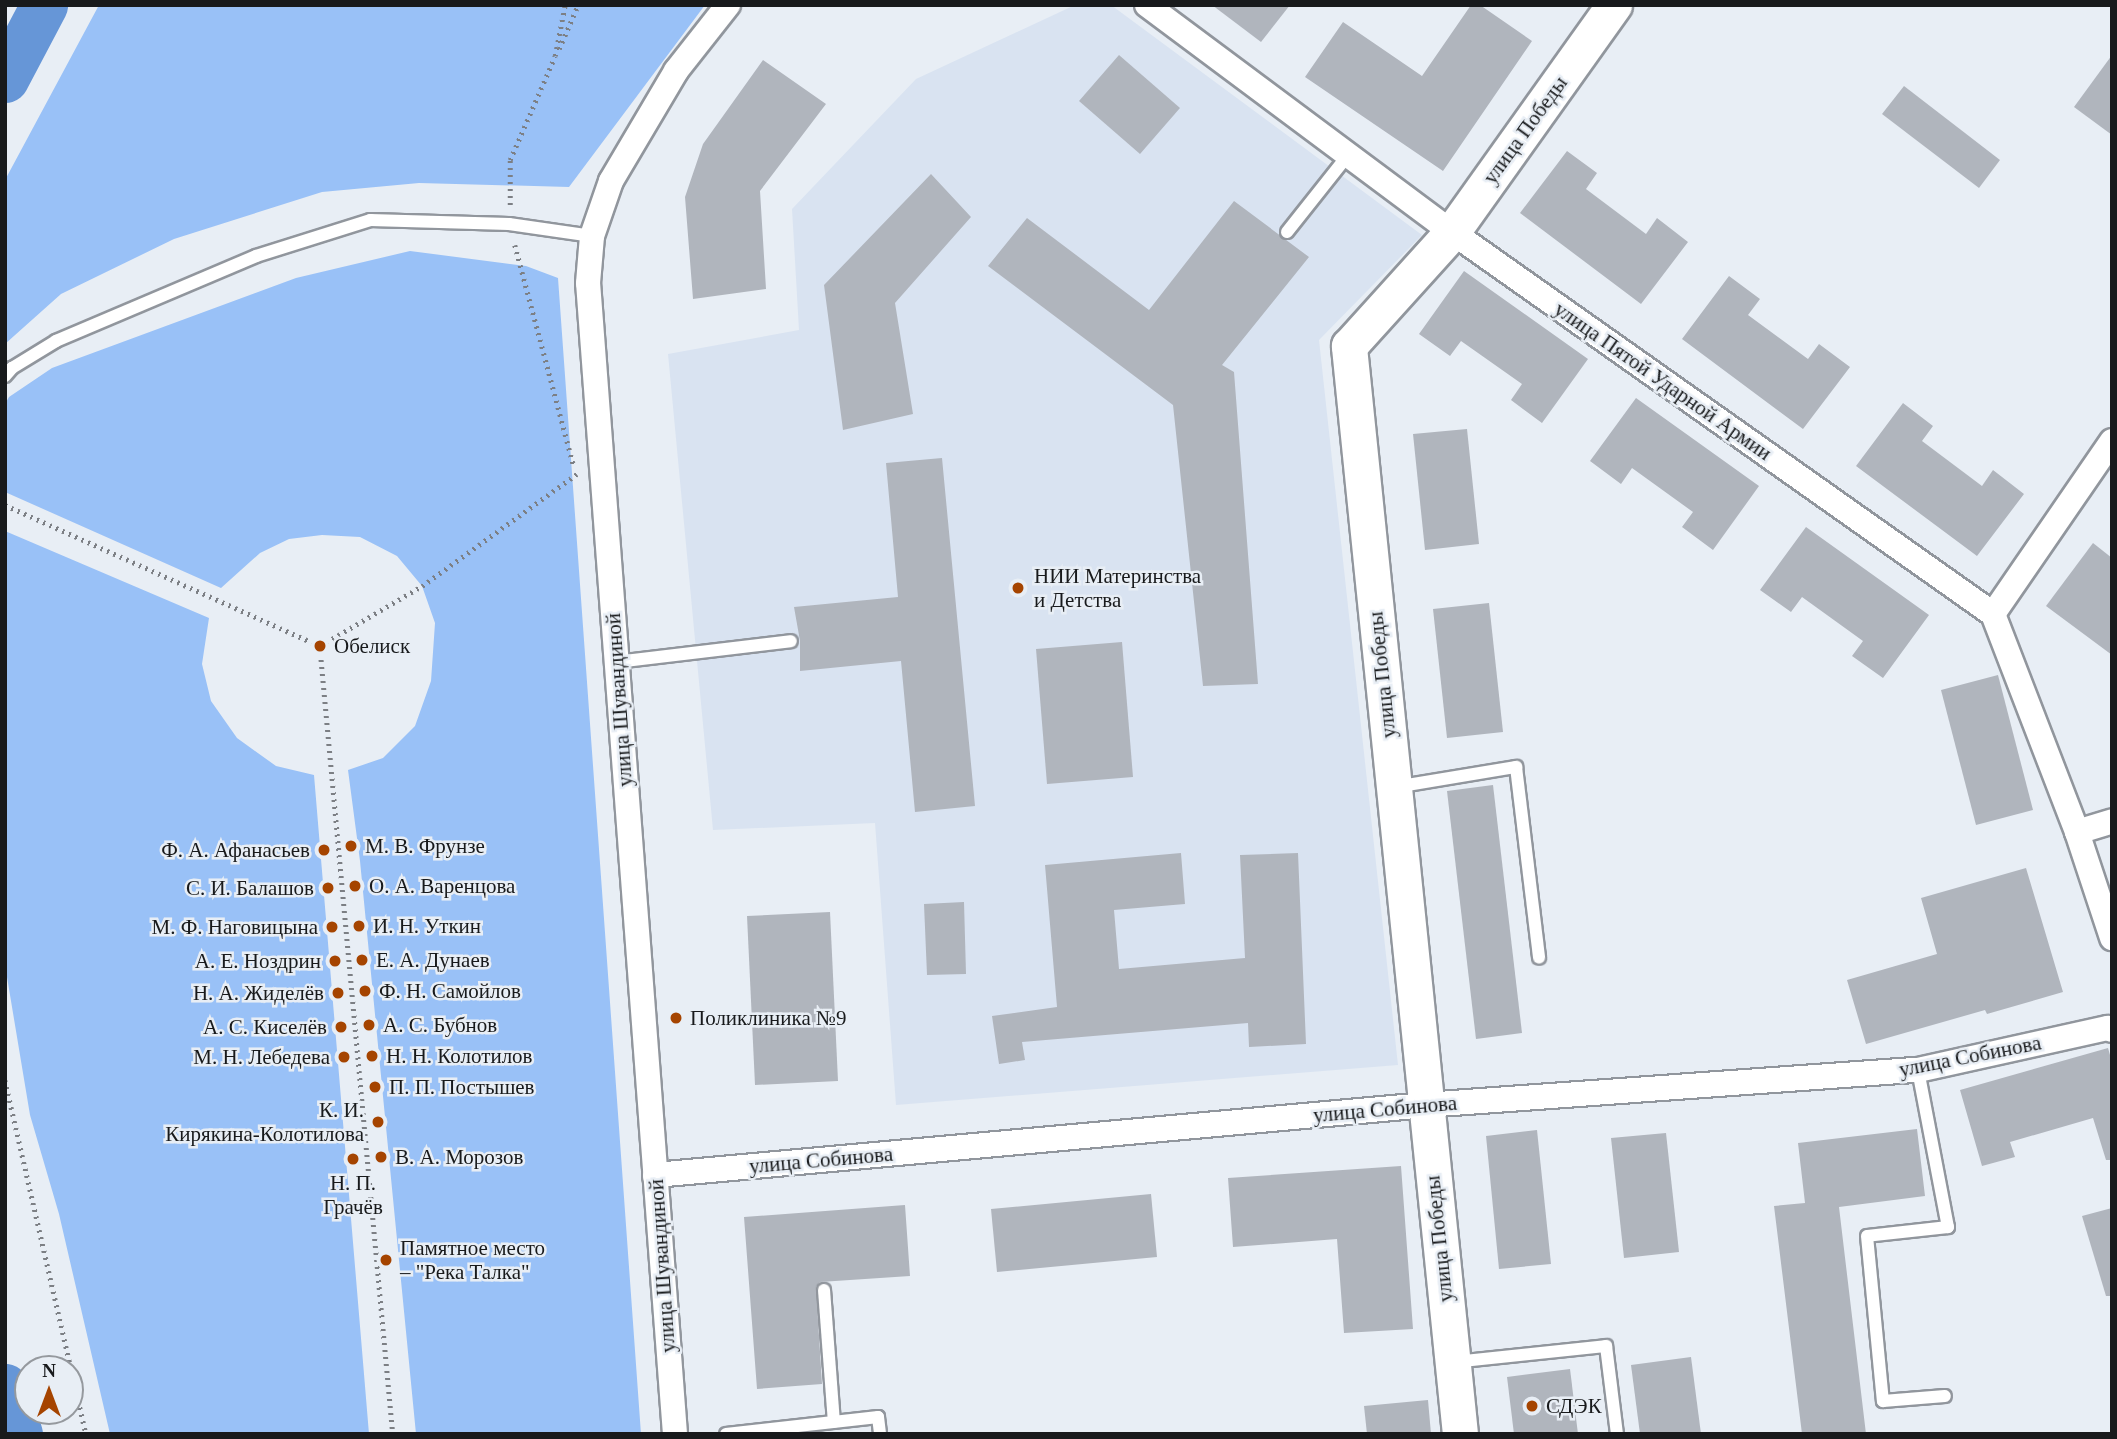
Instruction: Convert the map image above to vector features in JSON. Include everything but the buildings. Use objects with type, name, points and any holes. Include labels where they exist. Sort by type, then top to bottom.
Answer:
[{"type":"street","name":"улица Шувандиной","points":[[675,1434],[587,283],[592,236],[611,181],[676,71],[728,5]]},
{"type":"street","name":"улица Пятой Ударной Армии","points":[[1147,5],[1452,232],[1993,614]]},
{"type":"street","name":"улица Победы","points":[[1460,1434],[1349,346],[1452,232],[1614,5]]},
{"type":"street","points":[[2112,441],[1993,614],[2077,832],[2112,938]]},
{"type":"street","points":[[2077,832],[2112,821]]},
{"type":"street","name":"улица Собинова","points":[[655,1175],[1425,1105],[1918,1070],[2108,1027],[2112,1030]]},
{"type":"lane","points":[[1287,232],[1348,155]]},
{"type":"lane","points":[[5,376],[12,368],[68,335],[257,256],[370,220],[509,224],[592,236]]},
{"type":"lane","points":[[616,662],[791,641]]},
{"type":"lane","points":[[1394,788],[1516,767],[1539,958]]},
{"type":"lane","points":[[1918,1070],[1948,1227],[1867,1236],[1883,1401],[1945,1396]]},
{"type":"lane","points":[[824,1290],[834,1422]]},
{"type":"lane","points":[[1452,1362],[1606,1346],[1617,1434]]},
{"type":"lane","points":[[726,1434],[878,1417],[880,1434]]},
{"type":"path","points":[[555,56],[578,5]]},
{"type":"path","points":[[320,646],[422,586],[577,476]]},
{"type":"path","points":[[5,505],[320,646]]},
{"type":"path","points":[[320,646],[393,1434]]},
{"type":"path","points":[[5,1080],[86,1434]]},
{"type":"shaded area","points":[[99,5],[705,5],[569,187],[419,183],[322,192],[174,239],[61,294],[5,344],[5,180]]},
{"type":"shaded area","name":"НИИ Материнства и Детства","points":[[1075,5],[1111,5],[1422,235],[1319,340],[1398,1065],[896,1105],[875,823],[713,830],[668,354],[799,330],[792,209],[916,79]]},
{"type":"shaded area","points":[[410,251],[526,266],[558,278],[641,1434],[416,1434],[360,861],[348,770],[383,758],[415,726],[431,681],[435,623],[422,586],[397,556],[360,537],[322,535],[289,539],[260,553],[221,588],[5,492],[5,404],[9,397],[52,368],[296,278]]},
{"type":"shaded area","points":[[5,531],[209,618],[202,664],[211,701],[237,738],[276,766],[314,775],[369,1434],[110,1434],[59,1214],[30,1115],[5,965]]},
{"type":"waterway","points":[[5,79],[44,5]]},
{"type":"waterway","points":[[5,1387],[19,1434]]},
{"type":"place","name":"НИИ Материнства и Детства","points":[[1018,588]]},
{"type":"place","name":"Обелиск","points":[[320,646]]},
{"type":"place","name":"М. В. Фрунзе","points":[[351,846]]},
{"type":"place","name":"Ф. А. Афанасьев","points":[[324,850]]},
{"type":"place","name":"О. А. Варенцова","points":[[355,886]]},
{"type":"place","name":"С. И. Балашов","points":[[328,888]]},
{"type":"place","name":"И. Н. Уткин","points":[[359,926]]},
{"type":"place","name":"М. Ф. Наговицына","points":[[332,927]]},
{"type":"place","name":"Е. А. Дунаев","points":[[362,960]]},
{"type":"place","name":"А. Е. Ноздрин","points":[[335,961]]},
{"type":"place","name":"Ф. Н. Самойлов","points":[[365,991]]},
{"type":"place","name":"Н. А. Жиделёв","points":[[338,993]]},
{"type":"place","name":"Поликлиника №9","points":[[676,1018]]},
{"type":"place","name":"А. С. Бубнов","points":[[369,1025]]},
{"type":"place","name":"А. С. Киселёв","points":[[341,1027]]},
{"type":"place","name":"Н. Н. Колотилов","points":[[372,1056]]},
{"type":"place","name":"М. Н. Лебедева","points":[[344,1057]]},
{"type":"place","name":"П. П. Постышев","points":[[375,1087]]},
{"type":"place","name":"К. И. Кирякина-Колотилова","points":[[378,1122]]},
{"type":"place","name":"В. А. Морозов","points":[[381,1157]]},
{"type":"place","name":"Н. П. Грачёв","points":[[353,1159]]},
{"type":"place","name":"Памятное место – \"Река Талка\"","points":[[386,1260]]},
{"type":"place","name":"СДЭК","points":[[1532,1406]]}]
